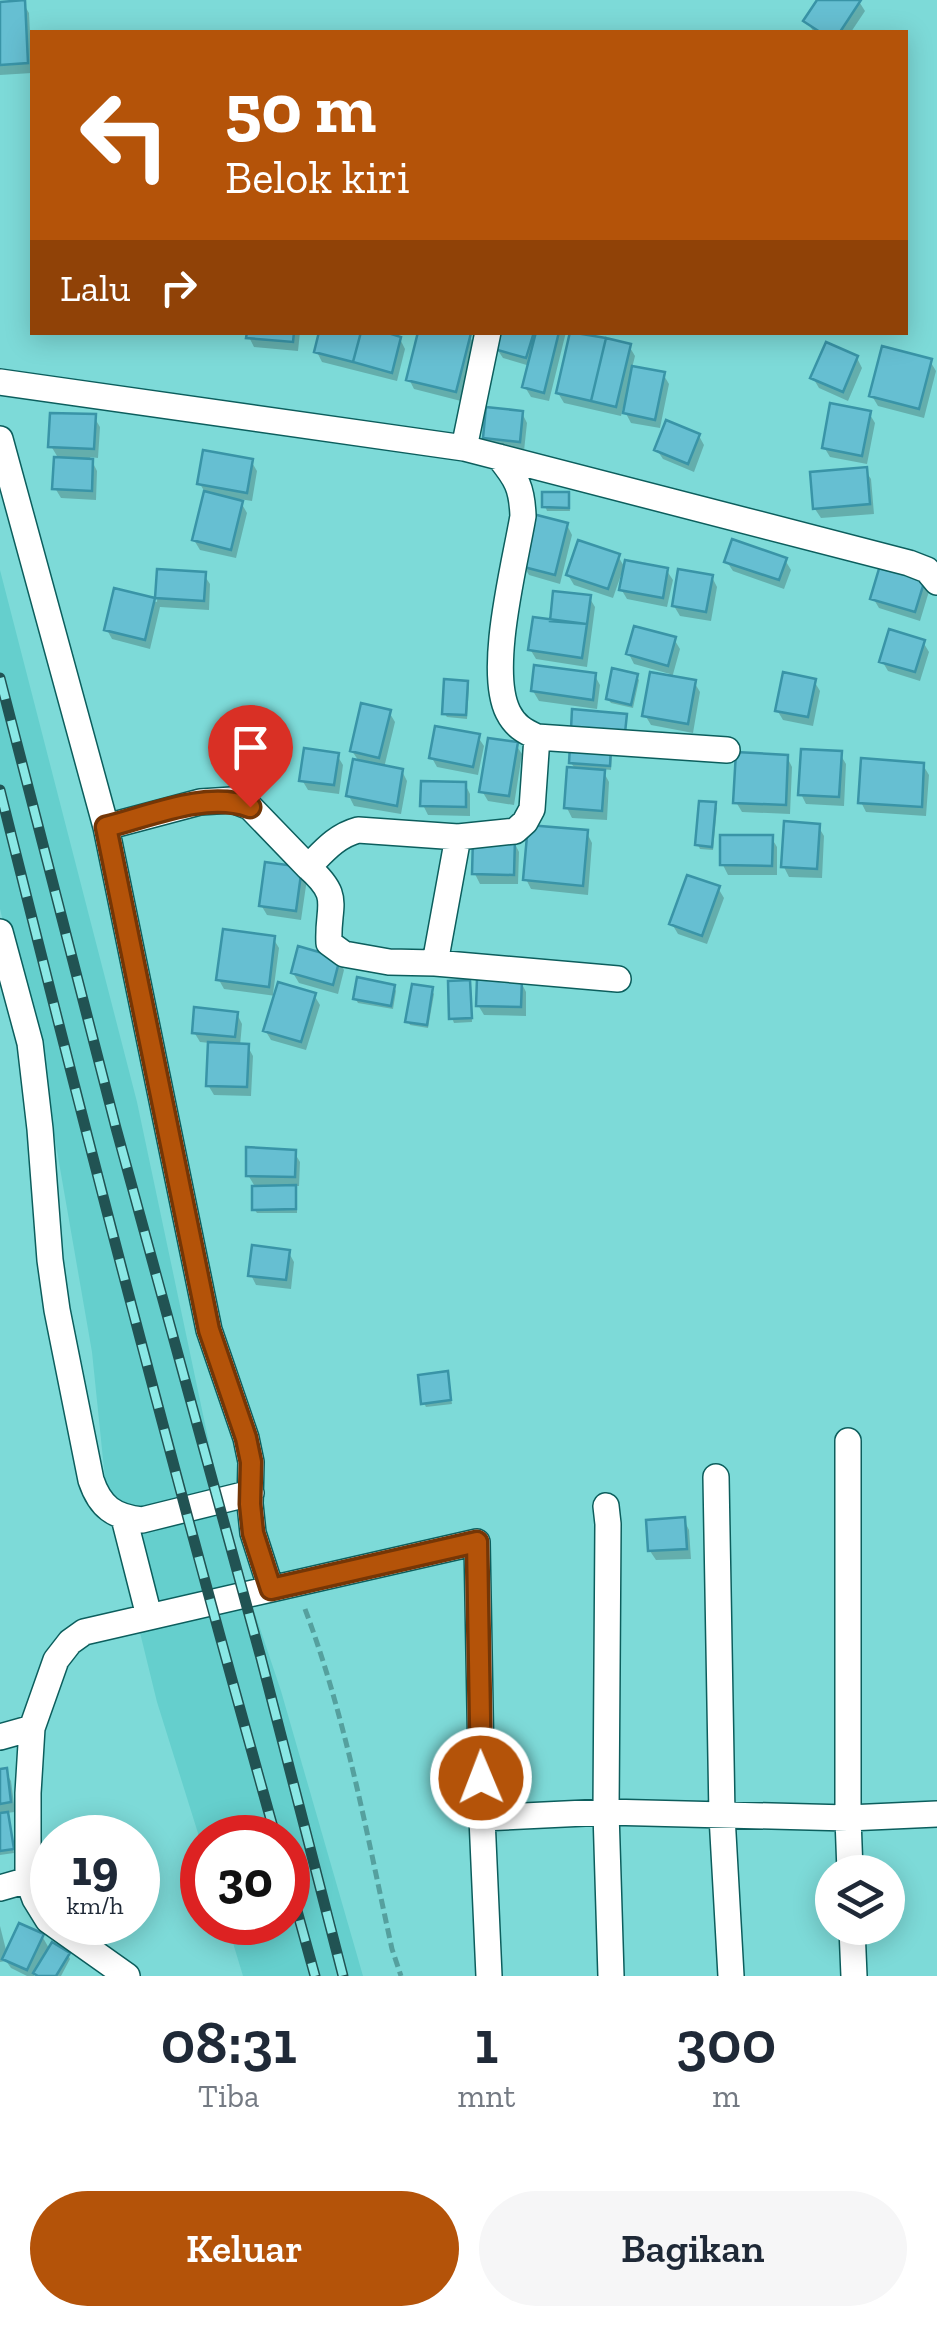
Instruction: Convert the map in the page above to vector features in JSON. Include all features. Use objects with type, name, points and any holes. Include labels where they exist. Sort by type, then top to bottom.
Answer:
[{"type":"street","points":[[464,448],[487,335]]},
{"type":"street","points":[[0,382],[464,448],[909,563],[927,570],[937,582]]},
{"type":"street","points":[[0,439],[106,827],[209,1330],[251,1462],[253,1533],[278,1582]]},
{"type":"street","points":[[499,457],[516,477],[522,494],[523,516],[500,651],[506,708],[512,719],[521,730],[537,737],[727,750]]},
{"type":"street","points":[[308,867],[334,841],[358,830],[458,837],[515,831],[532,809],[537,737]]},
{"type":"street","points":[[106,827],[200,802],[232,800],[250,807],[327,887],[332,910],[328,943],[344,954],[389,962],[618,979]]},
{"type":"street","points":[[434,963],[458,837]]},
{"type":"street","points":[[0,932],[30,1043],[57,1310],[96,1494],[124,1518],[142,1520],[252,1493]]},
{"type":"street","points":[[848,1442],[849,1855]]},
{"type":"street","points":[[716,1477],[722,1816],[731,1976]]},
{"type":"street","points":[[606,1506],[606,1812],[611,1976]]},
{"type":"street","points":[[124,1518],[146,1605]]},
{"type":"street","points":[[127,1976],[48,1920],[28,1880],[32,1728],[56,1660],[70,1642],[146,1605],[477,1542],[489,1976]]},
{"type":"street","points":[[0,1737],[32,1728]]},
{"type":"street","points":[[482,1818],[606,1812],[848,1818],[937,1814]]},
{"type":"street","points":[[0,1888],[28,1880]]},
{"type":"street","points":[[853,1945],[854,1976]]},
{"type":"path","points":[[278,1582],[324,1662],[401,1976]]},
{"type":"shaded area","points":[[0,570],[137,1102],[228,1533],[281,1691],[363,1976],[243,1976],[234,1945],[310,1945],[310,1815],[192,1815],[157,1702],[107,1498],[92,1352],[53,1128],[0,909]]},
{"type":"building","points":[[25,0],[28,63],[0,65],[0,2]]},
{"type":"building","points":[[817,0],[861,0],[841,30],[817,30],[803,21]]},
{"type":"building","points":[[246,335],[294,335],[293,342],[246,338]]},
{"type":"building","points":[[318,335],[360,335],[353,362],[314,352]]},
{"type":"building","points":[[360,335],[401,337],[392,373],[353,362]]},
{"type":"building","points":[[417,335],[470,335],[456,392],[406,380]]},
{"type":"building","points":[[498,335],[533,335],[526,358],[494,349]]},
{"type":"building","points":[[535,335],[558,335],[544,393],[522,387]]},
{"type":"building","points":[[569,335],[606,338],[591,401],[556,393]]},
{"type":"building","points":[[606,338],[631,344],[616,407],[591,401]]},
{"type":"building","points":[[826,342],[858,356],[843,392],[810,378]]},
{"type":"building","points":[[882,346],[932,359],[919,409],[869,396]]},
{"type":"building","points":[[632,366],[665,372],[655,420],[623,413]]},
{"type":"building","points":[[830,403],[871,411],[862,456],[822,448]]},
{"type":"building","points":[[486,407],[523,411],[520,442],[483,438]]},
{"type":"building","points":[[50,413],[96,414],[94,449],[48,447]]},
{"type":"building","points":[[666,420],[700,434],[688,464],[654,450]]},
{"type":"building","points":[[203,450],[253,459],[247,493],[197,484]]},
{"type":"building","points":[[54,457],[93,459],[92,491],[52,489]]},
{"type":"building","points":[[867,467],[870,504],[813,509],[810,472]]},
{"type":"building","points":[[204,491],[243,501],[231,550],[192,540]]},
{"type":"building","points":[[542,492],[569,492],[569,508],[542,507]]},
{"type":"building","points":[[533,514],[568,523],[555,575],[520,566]]},
{"type":"building","points":[[732,539],[787,558],[779,580],[724,562]]},
{"type":"building","points":[[578,540],[620,554],[608,589],[566,575]]},
{"type":"building","points":[[625,560],[668,568],[663,598],[619,590]]},
{"type":"building","points":[[881,562],[926,576],[915,612],[870,599]]},
{"type":"building","points":[[157,569],[206,572],[204,601],[155,598]]},
{"type":"building","points":[[678,569],[713,575],[706,612],[672,606]]},
{"type":"building","points":[[114,588],[155,598],[145,640],[104,630]]},
{"type":"building","points":[[553,591],[591,595],[587,624],[550,621]]},
{"type":"building","points":[[533,617],[587,624],[582,658],[528,650]]},
{"type":"building","points":[[634,626],[676,637],[668,666],[626,654]]},
{"type":"building","points":[[889,629],[925,640],[915,672],[879,662]]},
{"type":"building","points":[[534,665],[596,673],[593,700],[531,691]]},
{"type":"building","points":[[612,668],[638,674],[631,705],[606,699]]},
{"type":"building","points":[[650,672],[696,680],[688,724],[642,716]]},
{"type":"building","points":[[783,672],[816,679],[808,717],[775,711]]},
{"type":"building","points":[[444,679],[468,681],[466,715],[442,714]]},
{"type":"building","points":[[361,703],[391,710],[379,758],[350,751]]},
{"type":"building","points":[[572,709],[627,714],[625,733],[571,729]]},
{"type":"building","points":[[435,726],[480,734],[473,767],[429,758]]},
{"type":"building","points":[[488,738],[518,742],[509,796],[479,792]]},
{"type":"building","points":[[570,744],[611,746],[610,766],[569,763]]},
{"type":"building","points":[[304,748],[339,753],[334,785],[299,781]]},
{"type":"building","points":[[801,749],[842,751],[839,797],[798,795]]},
{"type":"building","points":[[736,752],[788,755],[786,805],[733,803]]},
{"type":"building","points":[[861,758],[924,763],[922,807],[858,803]]},
{"type":"building","points":[[353,759],[403,769],[397,806],[346,796]]},
{"type":"building","points":[[567,767],[605,770],[602,811],[564,808]]},
{"type":"building","points":[[421,781],[466,782],[466,807],[420,806]]},
{"type":"building","points":[[699,801],[716,802],[712,847],[695,845]]},
{"type":"building","points":[[784,821],[820,824],[817,869],[781,867]]},
{"type":"building","points":[[528,825],[588,830],[583,886],[523,880]]},
{"type":"building","points":[[720,835],[773,835],[772,866],[720,865]]},
{"type":"building","points":[[473,838],[515,839],[514,875],[472,874]]},
{"type":"building","points":[[265,862],[302,867],[296,911],[259,906]]},
{"type":"building","points":[[687,875],[720,886],[702,936],[669,924]]},
{"type":"building","points":[[223,929],[275,936],[269,987],[216,980]]},
{"type":"building","points":[[298,946],[340,958],[333,985],[291,973]]},
{"type":"building","points":[[357,977],[395,985],[391,1006],[353,999]]},
{"type":"building","points":[[477,978],[522,979],[521,1007],[476,1006]]},
{"type":"building","points":[[470,980],[472,1018],[449,1019],[448,981]]},
{"type":"building","points":[[278,982],[316,993],[301,1042],[263,1031]]},
{"type":"building","points":[[412,984],[433,987],[427,1025],[405,1022]]},
{"type":"building","points":[[194,1007],[238,1012],[235,1037],[192,1033]]},
{"type":"building","points":[[208,1042],[249,1044],[247,1087],[206,1086]]},
{"type":"building","points":[[246,1147],[296,1150],[295,1177],[246,1176]]},
{"type":"building","points":[[296,1185],[296,1209],[252,1210],[252,1186]]},
{"type":"building","points":[[252,1245],[290,1250],[286,1280],[248,1276]]},
{"type":"building","points":[[448,1371],[451,1400],[421,1404],[418,1375]]},
{"type":"building","points":[[685,1517],[687,1549],[648,1551],[646,1520]]},
{"type":"building","points":[[7,1768],[11,1802],[0,1804],[0,1769]]},
{"type":"building","points":[[8,1812],[14,1849],[0,1851],[0,1813]]},
{"type":"building","points":[[19,1923],[30,1928],[30,1945],[39,1945],[27,1970],[2,1959]]},
{"type":"building","points":[[50,1945],[70,1953],[56,1976],[33,1973]]},
{"type":"railway","points":[[0,678],[343,1976]]},
{"type":"railway","points":[[0,790],[134,1315],[270,1815]]},
{"type":"railway","points":[[306,1945],[315,1976]]},
{"type":"route","points":[[250,807],[232,800],[200,802],[106,827],[209,1330],[251,1462],[253,1533],[271,1589],[477,1542],[481,1778]]}]
